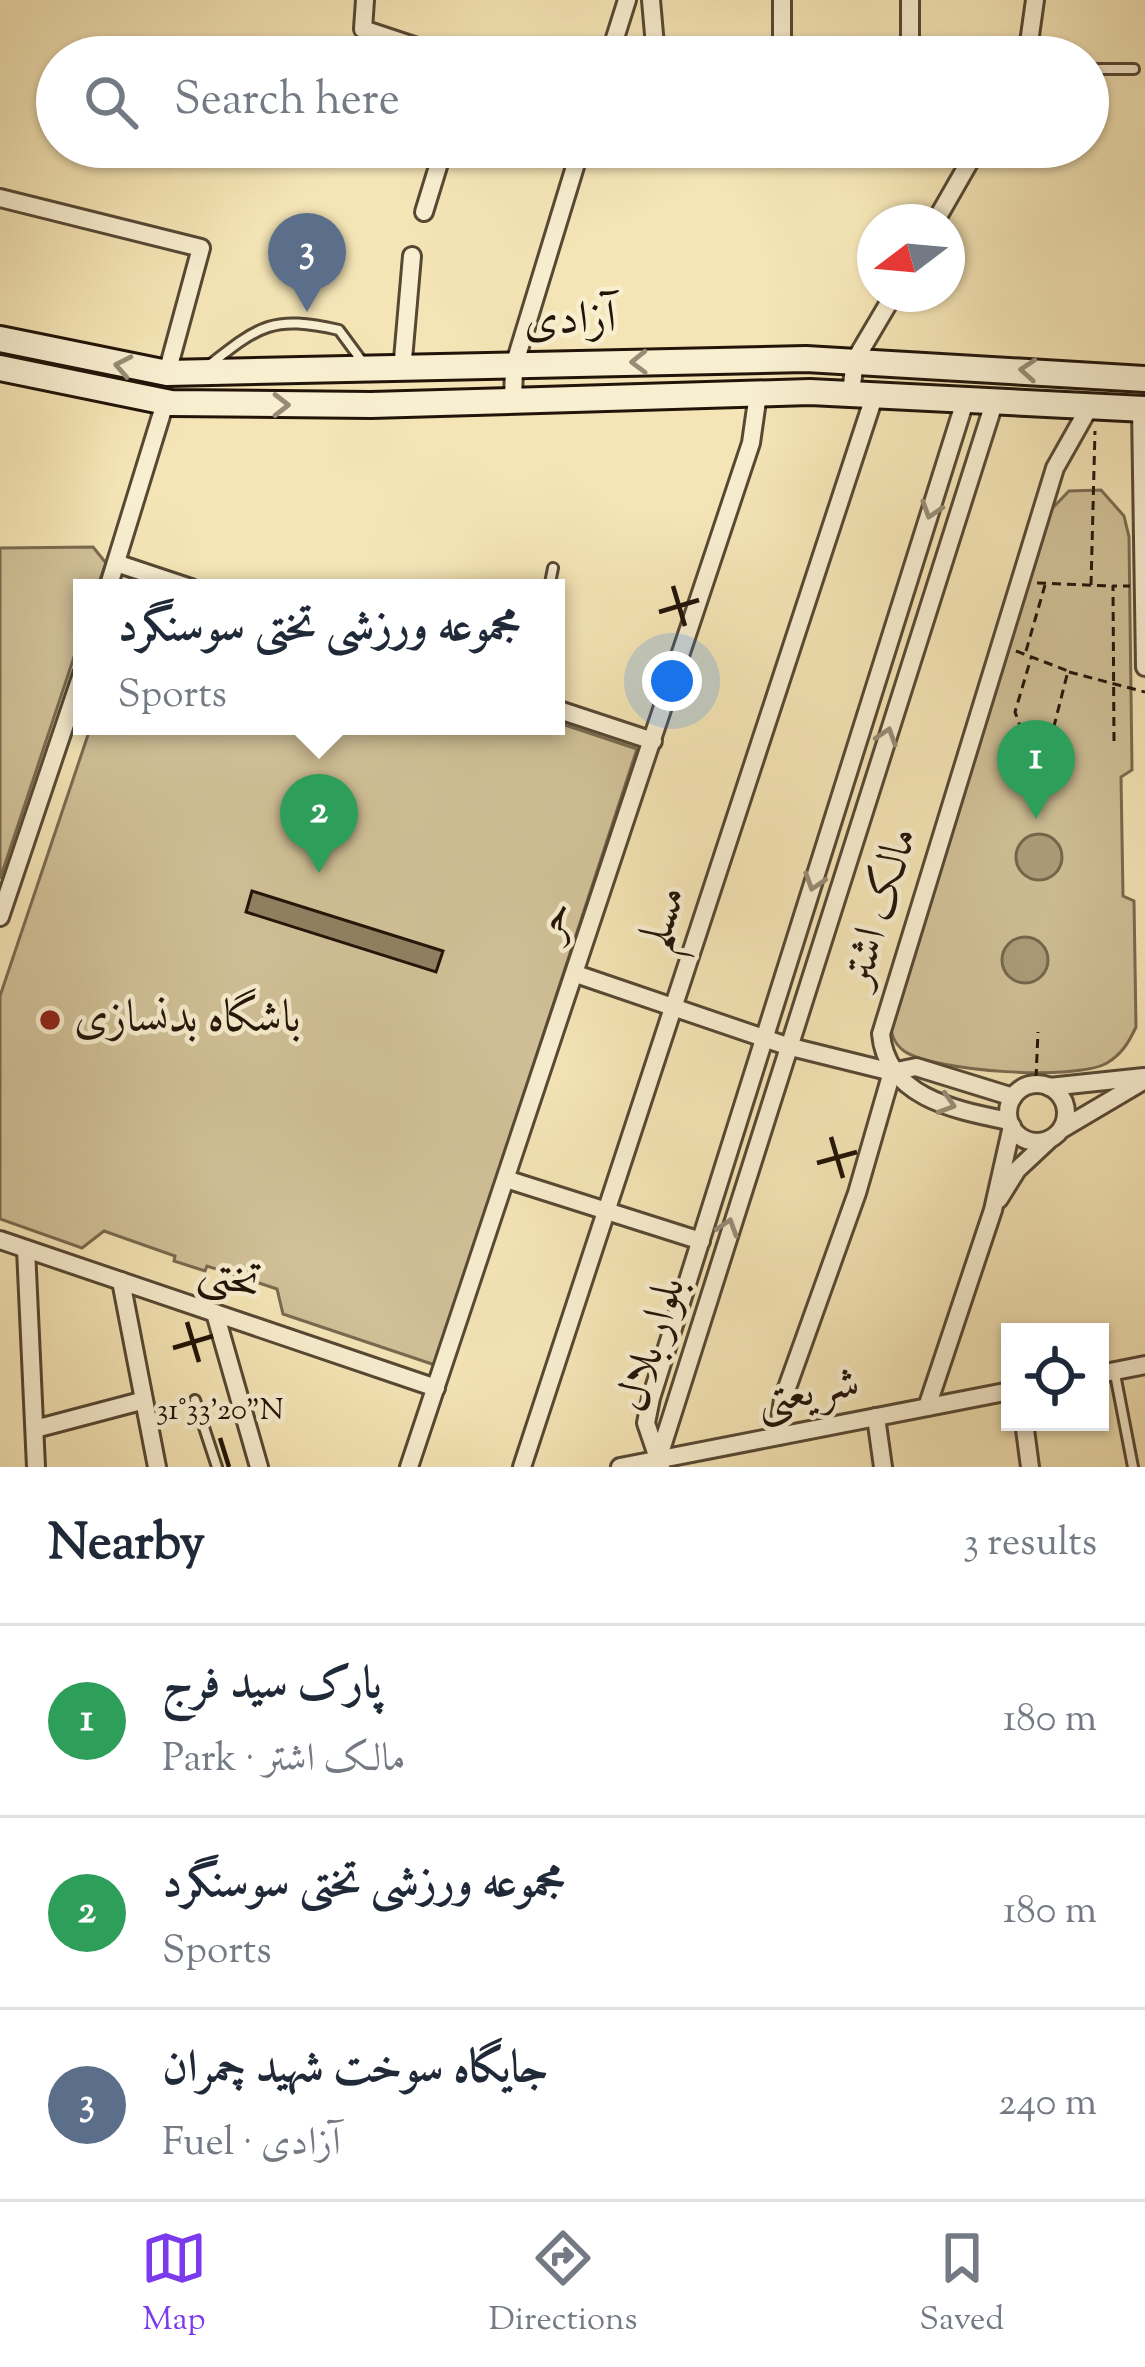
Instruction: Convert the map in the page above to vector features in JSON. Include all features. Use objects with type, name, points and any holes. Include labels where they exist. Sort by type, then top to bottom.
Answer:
[{"type":"main road","name":"آزادی","points":[[0,339],[167,373],[855,360],[1145,379]]},
{"type":"main road","name":"آزادی","points":[[0,368],[165,403],[863,394],[1143,409]]},
{"type":"street","points":[[365,0],[363,29],[384,36]]},
{"type":"street","points":[[616,36],[627,0]]},
{"type":"street","points":[[651,0],[654,36]]},
{"type":"street","points":[[782,0],[782,36]]},
{"type":"street","points":[[910,0],[910,36]]},
{"type":"street","points":[[1030,36],[1035,0]]},
{"type":"street","points":[[424,212],[438,168]]},
{"type":"street","points":[[512,401],[514,366],[575,168]]},
{"type":"street","points":[[946,204],[967,168]]},
{"type":"street","points":[[0,199],[201,248],[167,373]]},
{"type":"street","points":[[402,371],[412,256]]},
{"type":"street","points":[[855,360],[883,312]]},
{"type":"street","name":"مسلم","points":[[522,1467],[674,1006],[863,394],[855,360]]},
{"type":"street","name":"حر","points":[[410,1467],[751,443],[758,394]]},
{"type":"street","name":"بلوار بلال","points":[[660,1463],[646,1423],[967,398]]},
{"type":"street","name":"بلوار بلال","points":[[660,1463],[670,1406],[995,400]]},
{"type":"street","points":[[111,579],[165,403]]},
{"type":"street","name":"مالک اشتر","points":[[778,1436],[783,1399],[857,1192],[892,1072],[883,1056],[881,1034],[1000,644],[1055,468],[1093,406]]},
{"type":"street","points":[[1143,409],[1145,667]]},
{"type":"street","points":[[116,563],[164,579]]},
{"type":"street","points":[[0,917],[73,701]]},
{"type":"street","points":[[565,712],[652,741]]},
{"type":"street","points":[[576,974],[787,1046],[892,1072],[916,1067],[1013,1097],[1042,1085],[1145,1078]]},
{"type":"street","points":[[892,1072],[914,1094],[1011,1124],[1026,1140],[1056,1134]]},
{"type":"street","points":[[993,1210],[1017,1170],[1056,1134],[1145,1078]]},
{"type":"street","points":[[1042,1085],[1065,1105],[1056,1134]]},
{"type":"street","points":[[927,1407],[993,1210],[1013,1097]]},
{"type":"street","points":[[506,1179],[701,1241]]},
{"type":"street","name":"تختی","points":[[0,1240],[436,1388]]},
{"type":"street","points":[[26,1249],[36,1467]]},
{"type":"street","points":[[121,1281],[157,1467]]},
{"type":"street","points":[[215,1313],[259,1467]]},
{"type":"street","points":[[1109,1372],[1145,1365]]},
{"type":"street","name":"شریعتی","points":[[620,1467],[660,1463],[1001,1393]]},
{"type":"street","points":[[35,1429],[141,1401]]},
{"type":"street","points":[[876,1417],[883,1467]]},
{"type":"street","points":[[1025,1431],[1030,1467]]},
{"type":"lane","points":[[1109,69],[1135,69]]},
{"type":"lane","points":[[202,371],[263,325],[294,320],[340,330],[369,370]]},
{"type":"lane","points":[[551,579],[553,568]]},
{"type":"lane","points":[[1109,1379],[1133,1467]]},
{"type":"lane","points":[[195,1400],[218,1467]]},
{"type":"path","points":[[1091,585],[1093,406]]},
{"type":"path","points":[[1019,582],[1144,587]]},
{"type":"path","points":[[1027,745],[1015,712],[1046,583]]},
{"type":"path","points":[[1113,586],[1114,742]]},
{"type":"path","points":[[1000,644],[1068,671],[1145,692]]},
{"type":"path","points":[[1052,738],[1068,671]]},
{"type":"path","points":[[1038,1032],[1042,1085]]},
{"type":"shaded area","points":[[1101,490],[1124,516],[1129,537],[1132,770],[1121,777],[1123,896],[1134,901],[1136,1027],[1117,1056],[1091,1069],[1006,1072],[920,1058],[897,1044],[890,1018],[970,753],[977,752],[1043,518],[1069,491]]},
{"type":"shaded area","points":[[93,547],[106,563],[100,579],[73,579],[73,660],[0,879],[0,548]]},
{"type":"shaded area","points":[[565,725],[637,749],[435,1365],[283,1314],[277,1289],[207,1266],[205,1271],[174,1261],[175,1256],[104,1231],[82,1248],[0,1219],[0,996],[88,735],[565,735]]},
{"type":"shaded area","points":[[1039,834],[1055,841],[1062,857],[1055,873],[1039,880],[1023,873],[1016,857],[1023,841]]},
{"type":"shaded area","points":[[1025,937],[1041,944],[1048,960],[1041,976],[1025,983],[1009,976],[1002,960],[1009,944]]},
{"type":"building","points":[[252,891],[443,951],[436,972],[246,912]]},
{"type":"place","name":"جایگاه سوخت شهید چمران","points":[[307,312]]},
{"type":"place","name":"پارک سید فرج","points":[[1036,819]]},
{"type":"place","name":"مجموعه ورزشی تختی سوسنگرد","points":[[319,873]]},
{"type":"place","name":"باشگاه بدنسازی","points":[[50,1020]]}]
